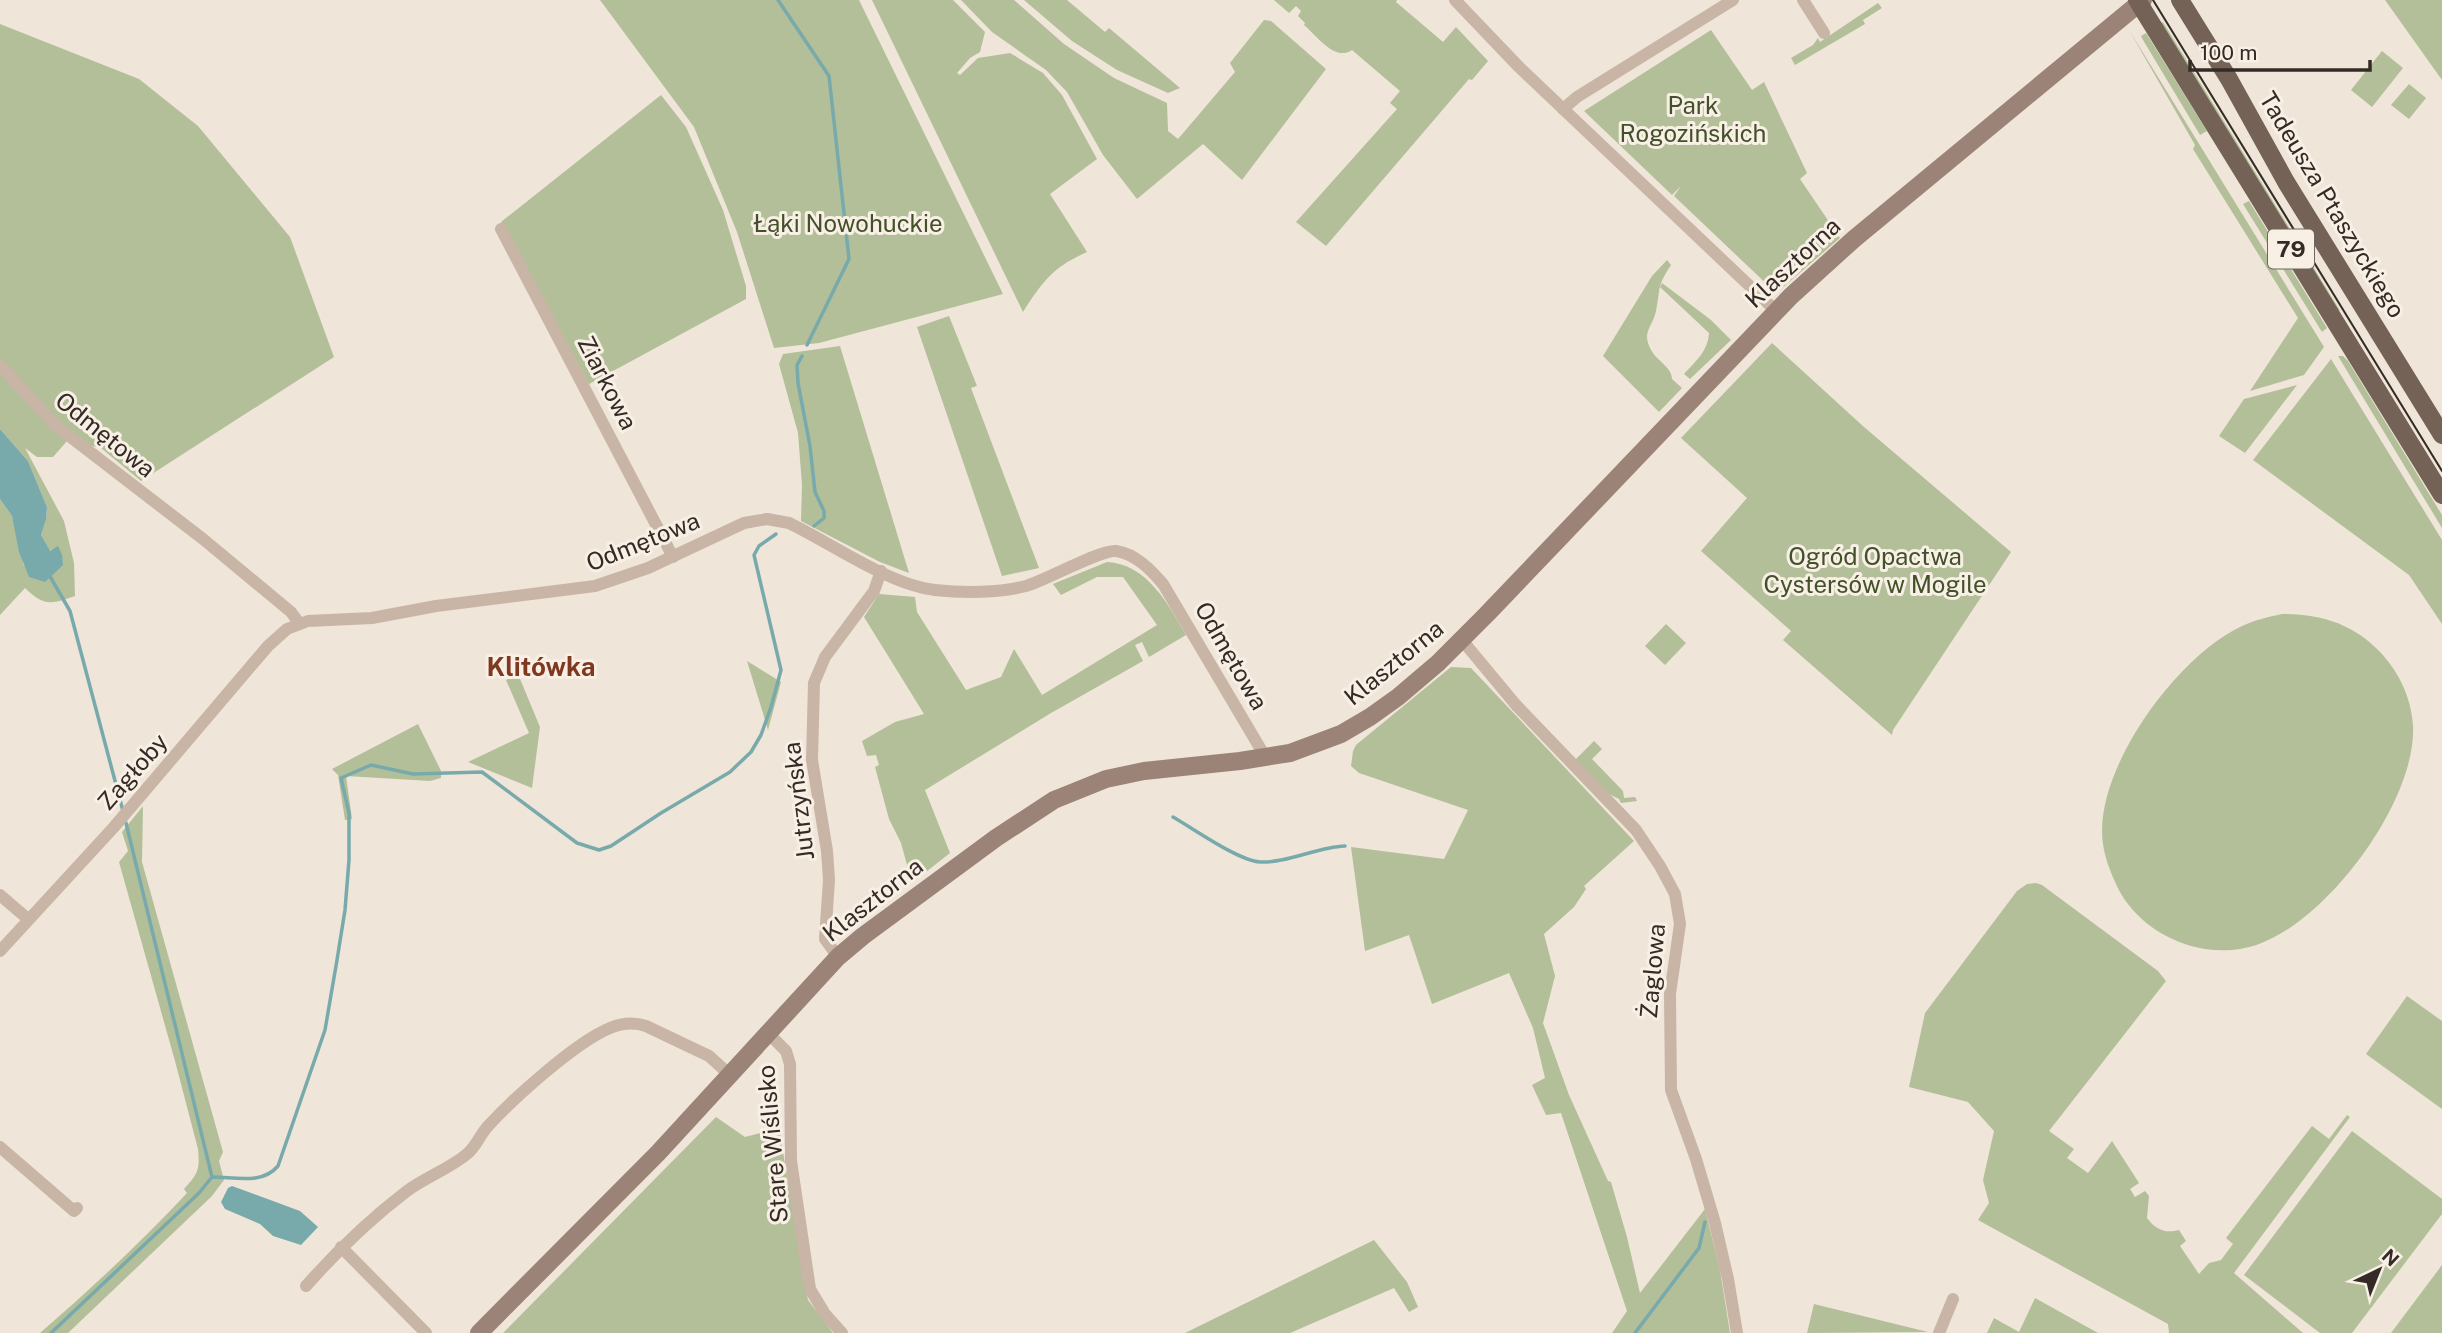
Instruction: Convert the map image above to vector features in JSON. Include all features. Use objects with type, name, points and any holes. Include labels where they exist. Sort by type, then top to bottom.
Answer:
[{"type":"main road","name":"Tadeusza Ptaszyckiego","points":[[2180,0],[2229,79],[2287,182],[2442,435]]},
{"type":"main road","name":"79","points":[[2140,1],[2442,495]]},
{"type":"street","points":[[1455,0],[1484,33],[1776,311]]},
{"type":"street","points":[[1563,109],[1577,97],[1733,0]]},
{"type":"street","points":[[1803,0],[1824,33]]},
{"type":"street","name":"Klasztorna","points":[[479,1333],[658,1153],[838,957],[1026,817],[1065,794],[1133,772],[1266,758],[1314,746],[1357,726],[1398,697],[1462,640],[1776,311],[1864,232],[2140,1]]},
{"type":"street","name":"Ziarkowa","points":[[501,229],[673,558]]},
{"type":"street","name":"Odmętowa","points":[[0,365],[55,425],[203,539],[291,612],[299,623],[372,618],[436,606],[577,590],[673,558],[744,523],[767,519],[796,526],[881,571],[934,590],[998,590],[1030,585],[1109,551],[1132,556],[1155,575],[1171,596],[1266,758]]},
{"type":"street","name":"Jutrzyńska","points":[[838,957],[825,939],[829,880],[827,851],[811,760],[814,682],[825,657],[874,591],[881,571]]},
{"type":"street","name":"Zagłoby","points":[[0,951],[114,827],[268,646],[299,623]]},
{"type":"street","name":"Żaglowa","points":[[1462,640],[1516,705],[1624,816],[1646,843],[1671,885],[1679,910],[1680,924],[1670,994],[1671,1090],[1715,1223],[1737,1333]]},
{"type":"street","points":[[0,895],[28,919]]},
{"type":"street","points":[[306,1286],[341,1247],[410,1189],[464,1157],[478,1143],[489,1124],[580,1046],[612,1027],[637,1023],[646,1026],[709,1056],[730,1075]]},
{"type":"street","name":"Stare Wiślisko","points":[[768,1033],[786,1051],[790,1064],[793,1178],[810,1289],[825,1314],[842,1333]]},
{"type":"street","points":[[0,1147],[74,1212],[77,1208]]},
{"type":"street","points":[[341,1247],[426,1333]]},
{"type":"street","points":[[1939,1333],[1953,1299]]},
{"type":"green space","name":"Łąki Nowohuckie","points":[[600,0],[859,0],[1003,294],[819,343],[774,348],[737,232],[694,127]]},
{"type":"green space","points":[[872,0],[953,0],[985,32],[980,52],[970,58],[957,73],[960,75],[978,58],[1010,53],[1043,73],[1062,95],[1097,159],[1050,194],[1087,252],[1057,269],[1023,312]]},
{"type":"green space","points":[[961,0],[1014,0],[1064,44],[1114,78],[1167,103],[1168,131],[1178,139],[1235,72],[1230,63],[1264,20],[1271,21],[1326,69],[1242,180],[1203,144],[1137,199],[1103,155],[1067,92],[1046,70],[992,32]]},
{"type":"green space","points":[[1024,0],[1067,0],[1105,32],[1109,28],[1180,88],[1168,93],[1117,70],[1072,41]]},
{"type":"green space","points":[[1274,0],[1397,0],[1396,2],[1443,42],[1456,27],[1488,61],[1472,80],[1469,79],[1326,246],[1296,222],[1397,109],[1390,103],[1400,91],[1352,50],[1339,53],[1326,46],[1304,25],[1298,16],[1301,11],[1296,6],[1289,13]]},
{"type":"green space","points":[[2385,0],[2442,0],[2442,80]]},
{"type":"green space","points":[[1878,3],[1882,8],[1863,20],[1865,24],[1795,65],[1791,58],[1813,45],[1818,38],[1820,42]]},
{"type":"green space","points":[[2163,22],[2340,310],[2337,313],[2159,24]]},
{"type":"green space","points":[[0,24],[139,79],[198,126],[290,237],[334,357],[141,481],[101,448],[67,441],[53,457],[37,457],[25,448],[64,521],[74,563],[75,596],[48,602],[25,588],[0,615],[0,499],[12,516],[24,566],[58,547],[49,551],[41,535],[47,507],[28,461],[0,429]]},
{"type":"green space","name":"Park Rogozińskich","points":[[1711,30],[1752,90],[1764,82],[1807,173],[1800,179],[1840,238],[1780,290],[1773,290],[1674,196],[1681,186],[1672,195],[1584,111]]},
{"type":"green space","points":[[2129,30],[2324,347],[2304,375],[2250,391],[2298,318],[2193,149],[2195,145]]},
{"type":"green space","points":[[2146,33],[2207,131],[2200,135],[2143,40],[2141,36]]},
{"type":"green space","points":[[2382,51],[2403,68],[2372,107],[2351,90]]},
{"type":"green space","points":[[2409,84],[2426,98],[2409,119],[2391,105]]},
{"type":"green space","points":[[661,95],[686,127],[723,210],[746,286],[746,299],[589,384],[501,222]]},
{"type":"green space","points":[[2249,201],[2327,328],[2322,332],[2243,204]]},
{"type":"green space","points":[[1667,260],[1671,265],[1661,283],[1647,340],[1653,353],[1682,388],[1659,412],[1603,356],[1652,276]]},
{"type":"green space","points":[[1662,283],[1711,320],[1731,340],[1690,379],[1684,374],[1704,350],[1709,333],[1660,287]]},
{"type":"green space","points":[[949,316],[977,386],[971,388],[1039,568],[1002,576],[917,327]]},
{"type":"green space","name":"Ogród Opactwa Cystersów w Mogile","points":[[1772,343],[1864,427],[2011,552],[1892,735],[1783,640],[1791,631],[1701,551],[1747,498],[1681,438]]},
{"type":"green space","points":[[840,346],[909,573],[880,562],[801,521],[802,485],[798,433],[779,364],[783,354]]},
{"type":"green space","points":[[2338,356],[2343,356],[2348,361],[2442,515],[2442,528]]},
{"type":"green space","points":[[2331,359],[2442,540],[2442,624],[2409,575],[2253,460]]},
{"type":"green space","points":[[2297,385],[2245,453],[2219,436],[2244,399]]},
{"type":"green space","points":[[1107,562],[1121,564],[1145,578],[1164,599],[1186,635],[1149,657],[1142,642],[1135,645],[1143,661],[1051,713],[925,790],[950,853],[912,883],[901,843],[889,819],[875,767],[879,765],[876,755],[867,756],[862,741],[895,722],[924,714],[864,617],[879,594],[915,597],[917,612],[966,690],[1001,677],[1014,649],[1042,695],[1157,625],[1123,577],[1097,577],[1061,595],[1053,584]]},
{"type":"green space","points":[[2282,614],[2311,616],[2349,628],[2382,654],[2399,678],[2410,705],[2413,725],[2410,755],[2400,787],[2384,821],[2364,853],[2340,883],[2313,910],[2286,930],[2251,947],[2225,950],[2191,946],[2146,923],[2129,905],[2116,884],[2103,844],[2103,815],[2111,783],[2125,751],[2144,719],[2167,688],[2192,662],[2217,641],[2242,626]]},
{"type":"green space","points":[[1666,624],[1686,643],[1665,665],[1645,646]]},
{"type":"green space","points":[[747,661],[781,682],[768,730]]},
{"type":"green space","points":[[1451,667],[1471,668],[1634,841],[1584,886],[1586,889],[1574,907],[1544,934],[1555,976],[1543,1023],[1569,1095],[1608,1181],[1611,1182],[1640,1293],[1705,1209],[1720,1270],[1730,1333],[1612,1333],[1627,1311],[1561,1113],[1546,1115],[1532,1085],[1545,1078],[1533,1028],[1509,973],[1432,1004],[1409,935],[1365,951],[1351,847],[1444,859],[1468,810],[1359,773],[1351,766],[1353,751],[1356,745]]},
{"type":"green space","points":[[518,674],[540,727],[532,788],[468,762],[529,733],[506,680]]},
{"type":"green space","points":[[418,724],[441,771],[441,778],[430,781],[346,776],[352,819],[345,820],[338,775],[332,769]]},
{"type":"green space","points":[[1594,741],[1602,749],[1592,759],[1623,791],[1624,798],[1635,797],[1637,801],[1621,803],[1619,799],[1603,791],[1575,760]]},
{"type":"green space","points":[[143,806],[142,862],[223,1152],[219,1161],[224,1180],[212,1196],[68,1333],[40,1333],[115,1265],[187,1193],[184,1189],[198,1167],[198,1149],[119,862],[128,851],[122,832]]},
{"type":"green space","points":[[2036,883],[2158,971],[2166,981],[2049,1131],[2074,1149],[2067,1158],[2088,1173],[2112,1141],[2139,1183],[2130,1189],[2135,1197],[2145,1191],[2149,1196],[2147,1218],[2161,1230],[2179,1230],[2186,1241],[2180,1246],[2199,1274],[2209,1263],[2221,1260],[2233,1244],[2226,1238],[2312,1126],[2329,1139],[2347,1115],[2350,1117],[2234,1273],[2303,1333],[2169,1333],[2168,1324],[1978,1220],[1989,1203],[1983,1180],[1994,1131],[1968,1102],[1909,1087],[1925,1013],[2017,891],[2027,884]]},
{"type":"green space","points":[[2407,996],[2442,1021],[2442,1109],[2366,1054]]},
{"type":"green space","points":[[716,1117],[745,1137],[779,1128],[808,1300],[833,1333],[503,1333]]},
{"type":"green space","points":[[2352,1131],[2442,1199],[2442,1214],[2352,1333],[2320,1333],[2244,1275]]},
{"type":"green space","points":[[1374,1240],[1407,1282],[1418,1307],[1409,1312],[1394,1288],[1290,1333],[1185,1333]]},
{"type":"green space","points":[[2442,1265],[2442,1333],[2391,1333]]},
{"type":"green space","points":[[2035,1298],[2098,1333],[1987,1333],[1994,1318],[2019,1332]]},
{"type":"green space","points":[[1814,1304],[1928,1332],[1807,1333]]},
{"type":"water","points":[[0,429],[28,461],[47,507],[41,535],[50,551],[58,546],[62,555],[63,565],[45,582],[29,577],[19,552],[12,516],[0,499]]},
{"type":"water","points":[[232,1186],[300,1211],[318,1227],[301,1245],[273,1236],[260,1224],[225,1209],[221,1202],[228,1188]]},
{"type":"waterway","points":[[778,0],[829,76],[849,259],[807,345]]},
{"type":"waterway","points":[[802,356],[797,365],[798,383],[810,446],[815,492],[824,511],[824,518],[814,526]]},
{"type":"waterway","points":[[212,1177],[256,1178],[272,1172],[278,1166],[325,1030],[345,910],[349,860],[349,813],[341,778],[371,765],[413,774],[482,772],[577,843],[599,850],[611,846],[730,772],[751,752],[761,735],[781,670],[754,555],[759,546],[776,534]]},
{"type":"waterway","points":[[48,573],[70,611],[123,811]]},
{"type":"waterway","points":[[1173,817],[1240,856],[1260,862],[1345,846]]},
{"type":"waterway","points":[[51,1333],[199,1193],[212,1177],[126,823]]},
{"type":"waterway","points":[[1635,1333],[1699,1248],[1705,1222]]},
{"type":"tram line","points":[[2153,0],[2442,471]]},
{"type":"district","name":"Klitówka","points":[[541,667]]}]
